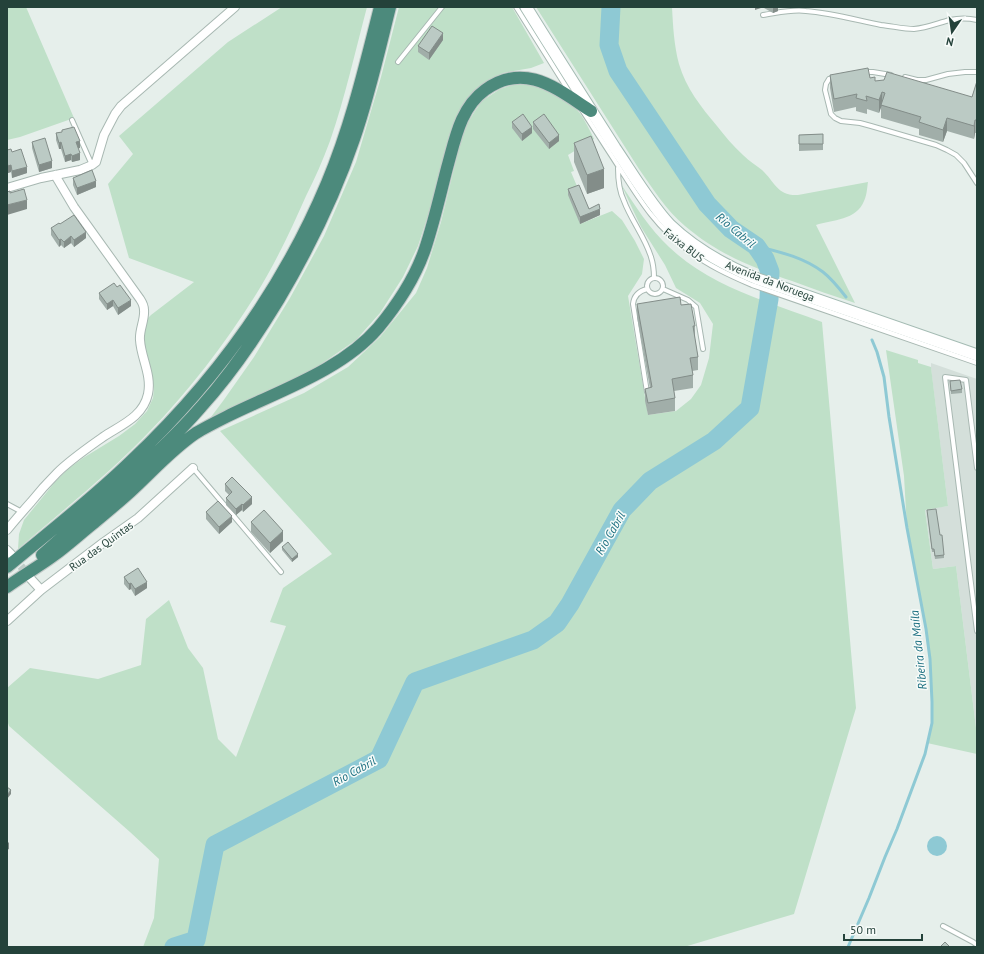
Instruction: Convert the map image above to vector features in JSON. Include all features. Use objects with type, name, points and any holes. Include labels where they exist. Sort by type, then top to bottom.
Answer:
[{"type":"highway","points":[[7,567],[105,485],[153,440],[222,362],[256,316],[296,248],[327,182],[355,103],[380,7]]},
{"type":"highway","points":[[7,586],[159,451],[183,427],[212,394],[253,340],[289,282],[330,203],[350,152],[364,108],[390,7]]},
{"type":"highway","points":[[7,586],[46,561],[68,544],[130,492],[171,453],[197,432],[298,384],[335,363],[364,342],[377,329],[400,298],[420,264],[459,126],[476,97],[491,85],[510,78],[521,77],[548,84],[591,111]]},
{"type":"main road","name":"Avenida da Noruega","points":[[526,7],[591,111],[652,203],[670,224],[689,242],[716,260],[753,281],[802,299],[974,355]]},
{"type":"street","points":[[7,188],[80,170],[94,163],[104,135],[121,106],[235,7]]},
{"type":"street","points":[[7,530],[58,472],[103,437],[129,422],[142,409],[148,392],[148,375],[142,354],[140,339],[144,316],[143,304],[74,207],[55,175]]},
{"type":"street","name":"Rua das Quintas","points":[[7,621],[41,590],[138,518],[193,468]]},
{"type":"street","points":[[30,578],[41,590]]},
{"type":"lane","points":[[398,62],[442,7]]},
{"type":"lane","name":"Faixa BUS","points":[[516,7],[649,213],[664,230],[687,250],[715,268],[753,281]]},
{"type":"lane","points":[[763,15],[803,10],[898,28],[913,29],[926,28],[949,20],[970,18],[977,20]]},
{"type":"lane","points":[[859,73],[873,72],[895,76]]},
{"type":"lane","points":[[902,77],[926,80],[948,74],[977,72]]},
{"type":"lane","points":[[837,78],[829,79],[825,90],[831,114],[835,118],[841,121],[871,126],[936,145],[947,150],[956,155],[964,163],[977,183]]},
{"type":"lane","points":[[72,120],[94,163]]},
{"type":"lane","points":[[619,154],[618,166],[621,194],[627,209],[649,249],[653,264],[654,278]]},
{"type":"lane","points":[[654,278],[662,281],[664,286],[661,293],[656,295],[649,293],[647,288],[648,282],[654,278]]},
{"type":"lane","points":[[647,288],[636,294],[633,301],[647,392]]},
{"type":"lane","points":[[663,289],[688,300],[696,307],[703,349]]},
{"type":"lane","points":[[802,299],[977,363]]},
{"type":"lane","points":[[977,468],[966,380],[945,377],[977,631]]},
{"type":"lane","points":[[193,468],[281,572]]},
{"type":"lane","points":[[7,504],[22,512]]},
{"type":"lane","points":[[943,926],[977,945]]},
{"type":"lane","points":[[973,942],[977,937]]},
{"type":"shaded area","points":[[931,363],[977,379],[977,736],[956,566],[933,569],[925,509],[948,506]]},
{"type":"green space","points":[[7,7],[26,7],[74,118],[20,137],[7,140]]},
{"type":"green space","points":[[282,7],[367,7],[345,92],[330,141],[319,169],[289,234],[269,272],[243,314],[218,350],[178,400],[134,448],[118,463],[18,549],[19,534],[24,520],[55,482],[68,469],[83,458],[119,436],[135,424],[147,411],[153,398],[154,389],[142,340],[145,321],[194,282],[129,258],[108,184],[133,154],[119,136],[228,42]]},
{"type":"green space","points":[[399,7],[512,7],[544,63],[531,68],[503,73],[482,85],[436,191],[418,246],[403,277],[380,313],[356,340],[314,369],[211,417],[254,357],[290,298],[324,236],[356,162],[381,77]]},
{"type":"green space","points":[[536,7],[672,7],[677,57],[682,73],[690,89],[705,112],[729,141],[745,157],[762,170],[781,191],[791,195],[798,195],[868,182],[865,199],[861,207],[856,212],[850,216],[816,225],[855,303],[777,276],[736,259],[697,236],[678,220],[660,199],[639,169]]},
{"type":"green space","points":[[518,84],[537,87],[554,93],[579,112],[594,139],[568,155],[574,171],[571,172],[579,191],[580,224],[612,211],[622,220],[644,259],[642,274],[628,296],[648,415],[676,411],[691,399],[701,385],[709,358],[713,324],[700,303],[676,288],[665,265],[641,227],[621,184],[655,233],[685,261],[703,273],[741,292],[822,322],[856,708],[794,914],[684,947],[143,947],[154,918],[159,859],[9,726],[7,720],[7,688],[30,668],[98,679],[141,665],[146,619],[169,600],[188,648],[203,668],[218,739],[236,757],[286,626],[270,622],[283,588],[332,554],[220,431],[304,393],[348,367],[380,337],[416,293],[427,268],[441,222],[460,144],[467,124],[482,101],[500,89]]},
{"type":"green space","points":[[886,350],[918,360],[918,363],[931,367],[948,506],[925,510],[933,569],[956,566],[977,736],[977,754],[927,743],[932,723],[930,659],[926,629],[907,528],[904,476]]},
{"type":"water","points":[[937,836],[944,839],[947,846],[944,853],[937,856],[930,853],[927,846],[930,839]]},
{"type":"building","points":[[432,26],[443,33],[429,53],[418,46]]},
{"type":"building","points":[[868,68],[870,78],[875,77],[875,81],[884,80],[887,72],[972,97],[977,81],[977,120],[975,120],[974,126],[947,118],[943,130],[919,122],[921,117],[881,105],[885,93],[882,92],[879,100],[866,96],[867,101],[856,98],[857,94],[834,99],[830,75]]},
{"type":"building","points":[[523,114],[532,127],[522,134],[512,122]]},
{"type":"building","points":[[544,114],[559,135],[549,143],[533,122]]},
{"type":"building","points":[[74,127],[80,141],[76,142],[80,153],[72,156],[71,154],[65,156],[61,142],[59,143],[56,133]]},
{"type":"building","points":[[823,134],[823,144],[799,144],[799,135]]},
{"type":"building","points":[[591,136],[604,169],[587,175],[574,143]]},
{"type":"building","points":[[45,138],[52,161],[39,165],[32,142]]},
{"type":"building","points":[[11,149],[12,152],[21,149],[27,167],[12,171],[11,165],[8,166],[7,162],[7,150]]},
{"type":"building","points":[[92,170],[96,181],[77,188],[73,178]]},
{"type":"building","points":[[579,185],[589,209],[599,204],[600,209],[580,217],[568,189]]},
{"type":"building","points":[[24,189],[27,200],[7,205],[7,192],[10,191],[10,193]]},
{"type":"building","points":[[74,215],[86,232],[74,240],[71,236],[64,242],[61,239],[59,240],[51,228]]},
{"type":"building","points":[[114,283],[117,287],[120,285],[131,300],[118,308],[113,300],[107,304],[99,293]]},
{"type":"building","points":[[680,297],[681,305],[691,304],[695,326],[693,326],[698,357],[690,358],[693,375],[672,379],[675,398],[648,403],[645,389],[652,387],[637,304]]},
{"type":"building","points":[[960,380],[962,389],[951,391],[950,381]]},
{"type":"building","points":[[232,477],[252,497],[236,509],[226,498],[232,492],[225,484]]},
{"type":"building","points":[[218,501],[232,516],[219,527],[206,512]]},
{"type":"building","points":[[936,509],[940,535],[942,535],[944,555],[935,556],[934,549],[932,549],[927,510]]},
{"type":"building","points":[[264,510],[283,531],[270,543],[251,522]]},
{"type":"building","points":[[288,542],[298,554],[292,559],[282,547]]},
{"type":"building","points":[[138,568],[147,582],[135,589],[124,577]]},
{"type":"building","points":[[7,787],[11,790],[7,795]]},
{"type":"building","points":[[945,942],[950,947],[940,947]]},
{"type":"waterway","name":"Rio Cabril","points":[[174,947],[196,940],[215,845],[379,759],[415,682],[533,640],[557,623],[570,604],[622,510],[650,481],[714,441],[750,408],[769,299],[770,272],[765,259],[756,246],[731,229],[707,204],[618,71],[609,45],[611,7]]},
{"type":"waterway","name":"Ribeira da Maíla","points":[[756,246],[774,250],[807,262],[823,272],[846,297]]},
{"type":"waterway","name":"Ribeira da Maíla","points":[[848,947],[897,829],[925,754],[932,723],[930,659],[926,629],[907,528],[884,377],[872,340]]},
{"type":"tunnel","points":[[13,557],[30,577]]}]
